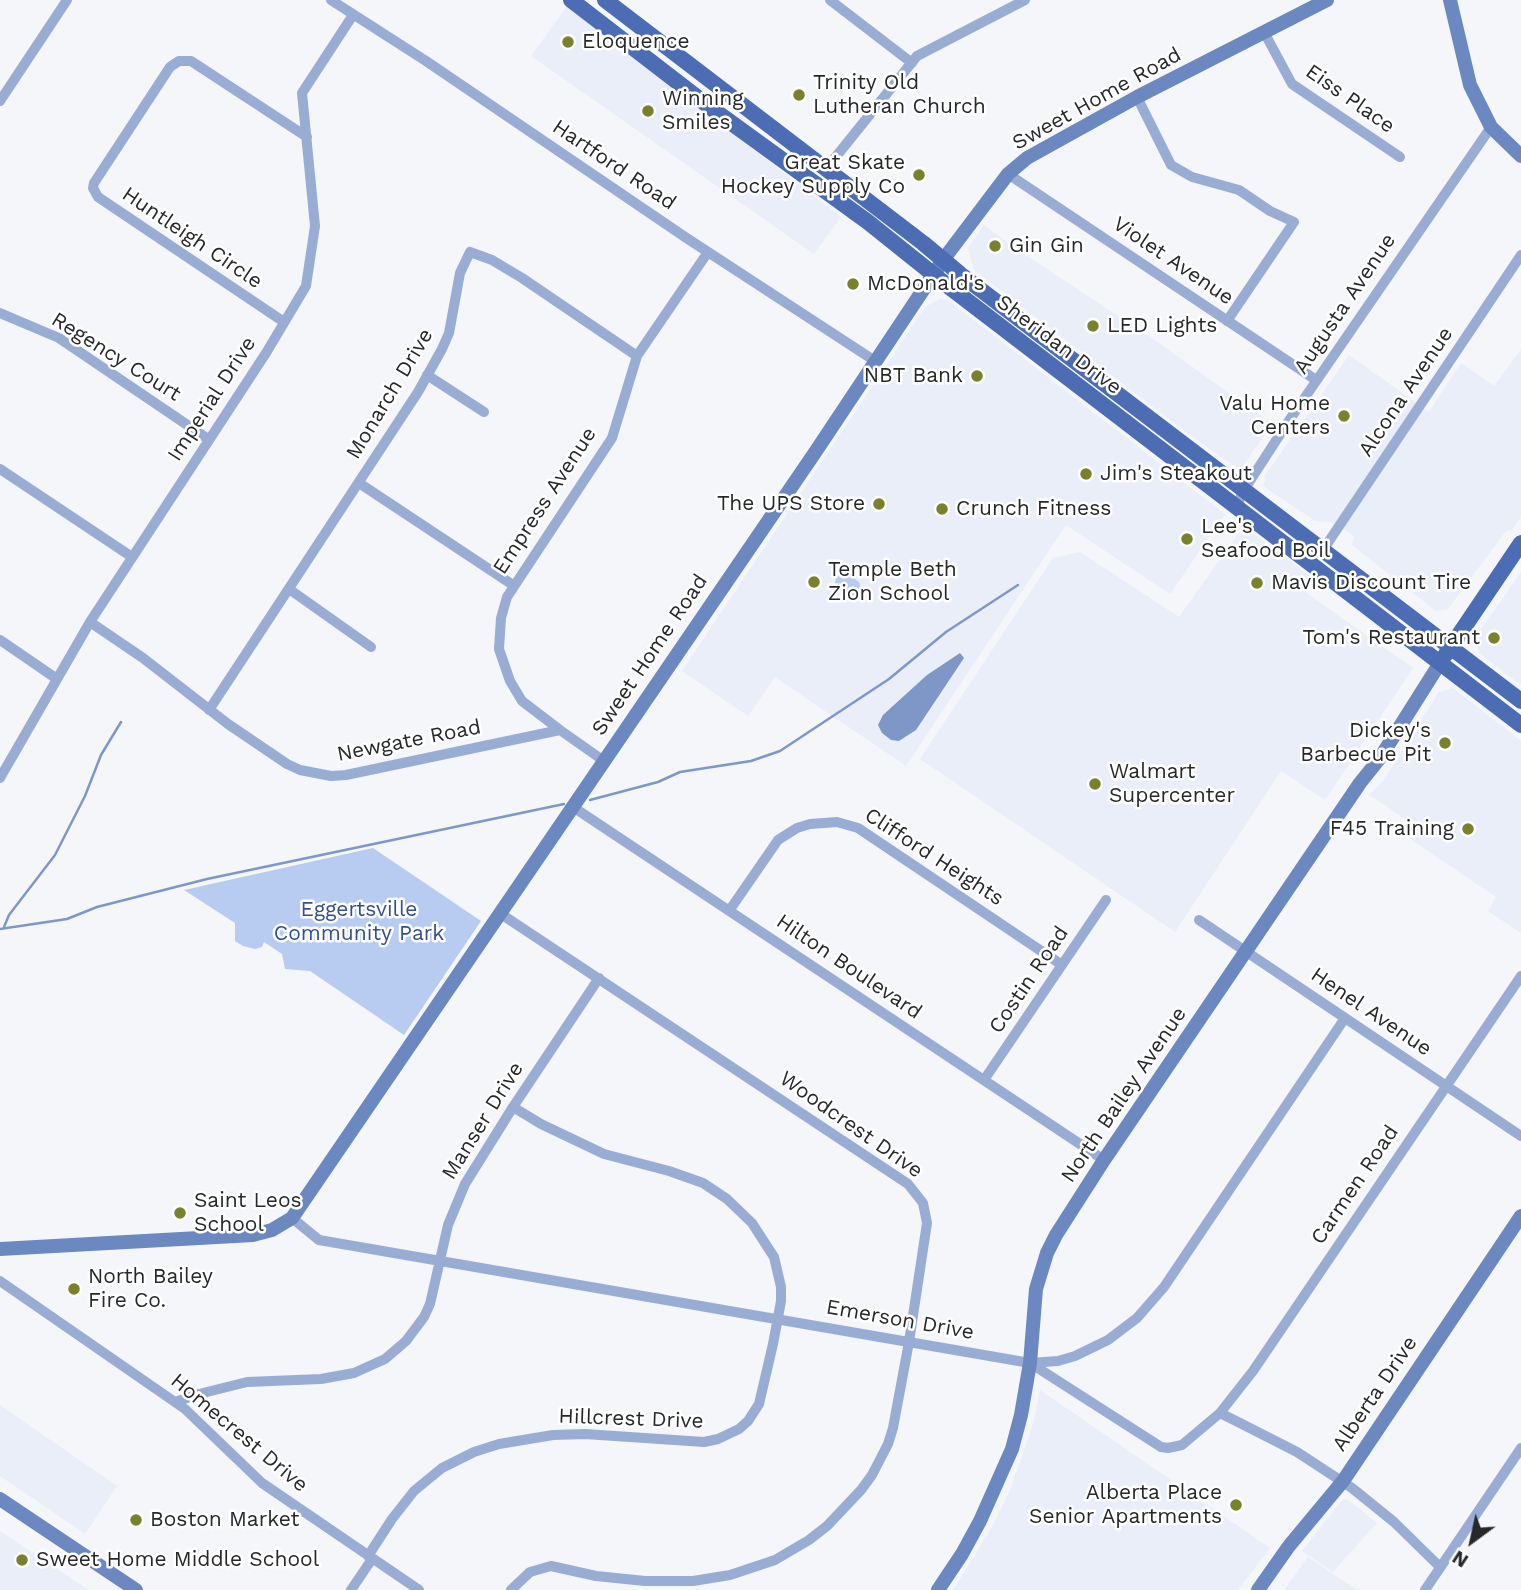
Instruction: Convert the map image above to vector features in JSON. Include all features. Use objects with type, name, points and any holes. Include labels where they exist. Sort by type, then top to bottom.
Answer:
[{"type":"main road","name":"Sheridan Drive","points":[[570,0],[715,111],[848,207],[1521,725]]},
{"type":"main road","name":"Sheridan Drive","points":[[605,0],[1521,701]]},
{"type":"main road","points":[[1440,663],[1521,543]]},
{"type":"street","points":[[0,101],[5,84],[67,0]]},
{"type":"street","name":"Hartford Road","points":[[331,0],[876,361]]},
{"type":"street","points":[[830,0],[912,63]]},
{"type":"street","points":[[826,169],[917,56],[1026,0]]},
{"type":"street","name":"Sweet Home Road","points":[[292,1218],[943,260],[1008,174],[1027,158],[1137,97],[1327,0]]},
{"type":"street","points":[[1450,0],[1470,85],[1491,127],[1521,156]]},
{"type":"street","name":"Imperial Drive","points":[[0,778],[90,622],[306,286],[314,226],[302,93],[353,15]]},
{"type":"street","name":"Eiss Place","points":[[1264,32],[1292,84],[1399,156]]},
{"type":"street","name":"Huntleigh Circle","points":[[284,322],[98,197],[93,188],[170,67],[179,61],[191,61],[307,137]]},
{"type":"street","points":[[1137,97],[1171,165],[1192,177],[1239,190],[1294,222],[1227,321]]},
{"type":"street","name":"Augusta Avenue","points":[[1236,507],[1244,490],[1316,380],[1491,127]]},
{"type":"street","name":"Violet Avenue","points":[[1008,174],[1316,380]]},
{"type":"street","name":"Monarch Drive","points":[[209,710],[427,376],[449,332],[460,273],[470,252],[492,260],[522,278],[637,356]]},
{"type":"street","name":"Empress Avenue","points":[[560,730],[522,701],[510,681],[499,649],[501,618],[507,597],[612,438],[637,356],[708,252]]},
{"type":"street","name":"Alcona Avenue","points":[[1323,550],[1521,255]]},
{"type":"street","name":"Regency Court","points":[[0,313],[59,338],[208,439]]},
{"type":"street","points":[[427,376],[484,412]]},
{"type":"street","points":[[0,469],[132,557]]},
{"type":"street","points":[[359,483],[513,585]]},
{"type":"street","points":[[289,589],[371,647]]},
{"type":"street","name":"Newgate Road","points":[[90,622],[143,658],[209,710],[288,764],[313,774],[331,776],[361,773],[560,730]]},
{"type":"street","points":[[0,640],[57,679]]},
{"type":"street","name":"North Bailey Avenue","points":[[938,1590],[962,1555],[1000,1478],[1021,1415],[1030,1363],[1036,1289],[1046,1254],[1104,1160],[1360,783],[1380,758],[1440,663]]},
{"type":"street","points":[[560,730],[604,761]]},
{"type":"street","name":"Hilton Boulevard","points":[[573,807],[1104,1160]]},
{"type":"street","name":"Clifford Heights","points":[[729,911],[778,840],[797,828],[810,824],[837,822],[858,828],[1062,965]]},
{"type":"street","name":"Costin Road","points":[[984,1080],[1106,900]]},
{"type":"street","name":"Woodcrest Drive","points":[[500,914],[908,1184],[917,1194],[926,1212],[927,1232],[893,1428],[881,1460],[861,1490],[827,1526],[789,1553],[706,1585],[620,1579],[551,1566],[530,1572],[512,1588]]},
{"type":"street","name":"Henel Avenue","points":[[1199,919],[1521,1136]]},
{"type":"street","name":"Carmen Road","points":[[1030,1363],[1161,1447],[1182,1445],[1220,1413],[1253,1371],[1521,976]]},
{"type":"street","name":"Manser Drive","points":[[175,1402],[231,1385],[340,1376],[372,1366],[395,1352],[416,1330],[430,1304],[448,1225],[465,1184],[599,978]]},
{"type":"street","name":"Emerson Drive","points":[[292,1218],[319,1240],[1030,1363],[1058,1361],[1108,1340],[1137,1318],[1174,1274],[1345,1018]]},
{"type":"street","name":"Hillcrest Drive","points":[[351,1590],[392,1518],[426,1480],[455,1460],[499,1444],[553,1435],[596,1435],[688,1443],[718,1439],[729,1435],[748,1421],[759,1404],[781,1287],[774,1257],[752,1223],[727,1199],[691,1178],[604,1154],[541,1124],[513,1107]]},
{"type":"street","name":"Alberta Drive","points":[[1258,1590],[1289,1546],[1343,1481],[1521,1216]]},
{"type":"street","points":[[0,1249],[253,1235],[272,1230],[292,1218]]},
{"type":"street","name":"Homecrest Drive","points":[[0,1281],[192,1415],[236,1461],[262,1483],[419,1590]]},
{"type":"street","points":[[1220,1413],[1297,1452],[1343,1481],[1375,1505],[1440,1567]]},
{"type":"street","points":[[1425,1590],[1521,1448]]},
{"type":"street","points":[[0,1499],[136,1590]]},
{"type":"shaded area","points":[[567,6],[841,217],[814,254],[531,56]]},
{"type":"shaded area","points":[[984,225],[1162,345],[1272,424],[1240,470],[1191,436],[974,270],[968,248]]},
{"type":"shaded area","points":[[940,299],[948,300],[1225,514],[1170,594],[1066,525],[906,766],[775,677],[748,716],[682,671],[925,307]]},
{"type":"shaded area","points":[[1521,349],[1521,517],[1512,530],[1506,531],[1447,610],[1436,611],[1352,545],[1354,536],[1331,522],[1315,521],[1263,486],[1266,479],[1264,477],[1349,355],[1429,412],[1461,363],[1494,386]]},
{"type":"shaded area","points":[[1252,532],[1313,579],[1305,592],[1413,668],[1325,800],[1281,771],[1175,932],[920,759],[1053,558],[1080,552],[1179,617],[1238,534]]},
{"type":"shaded area","points":[[1521,572],[1521,685],[1478,652],[1476,636]]},
{"type":"shaded area","points":[[960,653],[964,658],[916,730],[899,741],[891,740],[882,733],[878,725],[883,715],[927,675]]},
{"type":"shaded area","points":[[1453,688],[1521,741],[1521,933],[1488,911],[1496,897],[1400,832],[1407,820],[1369,795],[1383,781],[1439,692]]},
{"type":"shaded area","points":[[1040,1390],[1270,1548],[1238,1590],[953,1590],[992,1527],[1011,1488],[1033,1424]]},
{"type":"shaded area","points":[[0,1405],[117,1486],[85,1534],[0,1476]]},
{"type":"shaded area","points":[[1347,1499],[1377,1523],[1333,1572],[1302,1551],[1342,1500]]},
{"type":"shaded area","name":"Sweet Home Middle School","points":[[0,1531],[89,1590],[0,1590]]},
{"type":"shaded area","points":[[1308,1557],[1357,1590],[1284,1590]]},
{"type":"green space","points":[[842,572],[859,582],[861,589],[856,595],[848,596],[835,584],[836,576]]},
{"type":"green space","name":"Eggertsville Community Park","points":[[373,848],[481,921],[404,1035],[310,971],[285,969],[282,954],[264,942],[262,947],[255,949],[235,941],[235,923],[184,890]]},
{"type":"waterway","points":[[590,800],[658,782],[680,772],[751,761],[780,751],[889,679],[946,632],[1018,585]]},
{"type":"waterway","points":[[4,927],[9,915],[55,855],[85,796],[101,755],[121,722]]},
{"type":"waterway","points":[[0,929],[67,919],[97,907],[207,879],[564,804]]},
{"type":"place","name":"Eloquence","points":[[568,42]]},
{"type":"place","name":"Trinity Old Lutheran Church","points":[[799,95]]},
{"type":"place","name":"Winning Smiles","points":[[648,111]]},
{"type":"place","name":"Great Skate Hockey Supply Co","points":[[919,175]]},
{"type":"place","name":"Gin Gin","points":[[995,246]]},
{"type":"place","name":"McDonald's","points":[[853,284]]},
{"type":"place","name":"LED Lights","points":[[1093,326]]},
{"type":"place","name":"NBT Bank","points":[[977,376]]},
{"type":"place","name":"Valu Home Centers","points":[[1344,416]]},
{"type":"place","name":"Jim's Steakout","points":[[1086,474]]},
{"type":"place","name":"The UPS Store","points":[[879,504]]},
{"type":"place","name":"Crunch Fitness","points":[[942,509]]},
{"type":"place","name":"Lee's Seafood Boil","points":[[1187,539]]},
{"type":"place","name":"Temple Beth Zion School","points":[[814,582]]},
{"type":"place","name":"Mavis Discount Tire","points":[[1257,583]]},
{"type":"place","name":"Tom's Restaurant","points":[[1494,638]]},
{"type":"place","name":"Dickey's Barbecue Pit","points":[[1445,743]]},
{"type":"place","name":"Walmart Supercenter","points":[[1095,784]]},
{"type":"place","name":"F45 Training","points":[[1468,829]]},
{"type":"place","name":"Saint Leos School","points":[[180,1213]]},
{"type":"place","name":"North Bailey Fire Co.","points":[[74,1289]]},
{"type":"place","name":"Alberta Place Senior Apartments","points":[[1236,1505]]},
{"type":"place","name":"Boston Market","points":[[136,1520]]},
{"type":"place","name":"Sweet Home Middle School","points":[[22,1560]]}]
